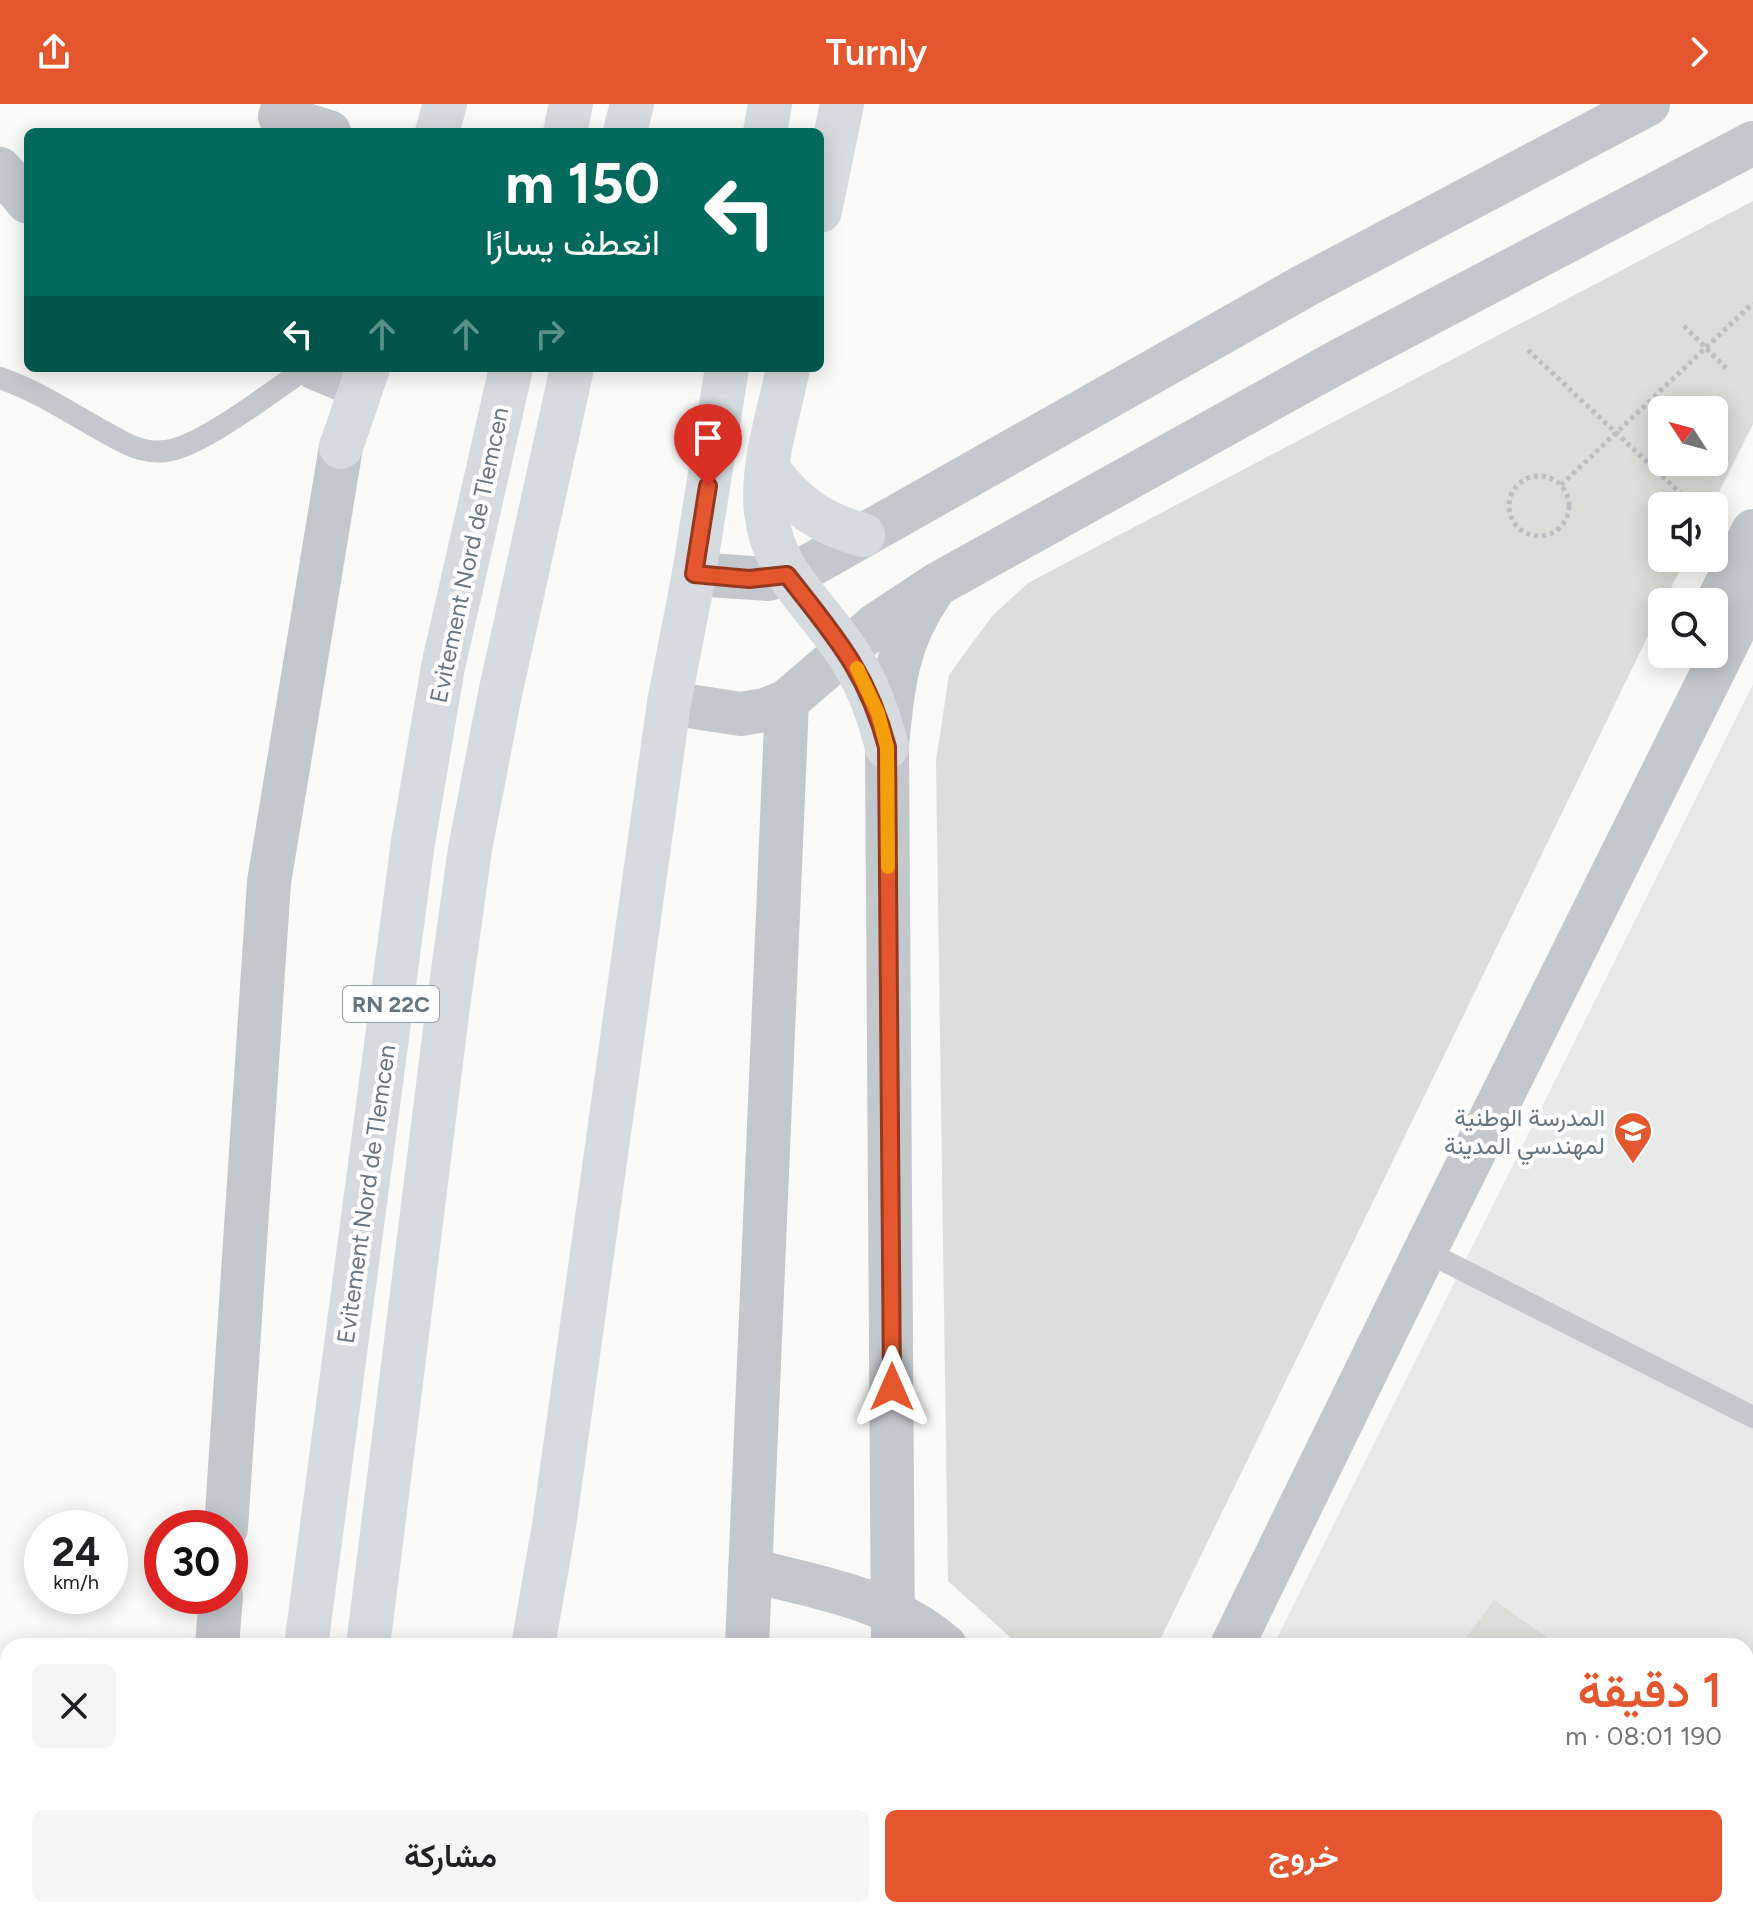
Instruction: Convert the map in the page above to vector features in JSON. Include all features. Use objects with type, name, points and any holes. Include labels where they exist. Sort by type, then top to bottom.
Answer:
[{"type":"main road","points":[[438,128],[445,104]]},
{"type":"main road","points":[[566,128],[571,104]]},
{"type":"main road","points":[[626,128],[632,104]]},
{"type":"main road","points":[[766,128],[770,104]]},
{"type":"main road","points":[[824,192],[842,104]]},
{"type":"main road","name":"Evitement Nord de Tlemcen","points":[[307,1638],[413,842],[443,667],[510,372]]},
{"type":"main road","name":"RN 22C","points":[[369,1638],[470,849],[571,372]]},
{"type":"main road","points":[[534,1638],[554,1526],[669,703],[694,574],[726,372]]},
{"type":"main road","points":[[787,372],[765,491],[768,524],[787,575],[847,651],[878,713],[887,747]]},
{"type":"main road","points":[[341,447],[365,378]]},
{"type":"main road","points":[[768,469],[790,497],[818,519],[863,535]]},
{"type":"street","points":[[694,574],[749,579],[787,575],[802,570],[1306,285],[1648,104]]},
{"type":"street","points":[[273,108],[320,128]]},
{"type":"street","points":[[669,703],[741,714],[765,710],[787,701],[886,617],[936,585],[1341,360],[1753,143]]},
{"type":"street","points":[[0,169],[24,197]]},
{"type":"street","points":[[335,372],[365,378]]},
{"type":"street","points":[[227,1510],[269,882],[341,447]]},
{"type":"street","points":[[1724,588],[1753,531]]},
{"type":"street","points":[[893,1628],[887,747],[891,696],[904,641],[915,615],[936,585]]},
{"type":"street","points":[[1236,1638],[1753,591]]},
{"type":"street","points":[[1204,1638],[1684,668]]},
{"type":"street","points":[[747,1638],[787,701]]},
{"type":"street","points":[[750,1570],[870,1601],[893,1628]]},
{"type":"street","points":[[218,1638],[220,1614]]},
{"type":"street","points":[[893,1628],[914,1621],[935,1638]]},
{"type":"lane","points":[[0,378],[128,445],[146,451],[166,452],[198,440],[301,372]]},
{"type":"lane","points":[[1425,1251],[1753,1417]]},
{"type":"path","points":[[1561,485],[1753,303]]},
{"type":"path","points":[[1684,326],[1726,368]]},
{"type":"path","points":[[1528,350],[1679,492]]},
{"type":"path","points":[[1542,476],[1561,485],[1570,502],[1570,511],[1561,528],[1544,537],[1534,537],[1517,528],[1509,509],[1509,498],[1514,489],[1531,477],[1542,476]]},
{"type":"shaded area","points":[[1753,201],[1753,424],[1728,474],[1728,396],[1648,396],[1648,476],[1727,476],[1719,492],[1648,492],[1648,572],[1679,572],[1671,588],[1648,588],[1648,636],[1161,1638],[1011,1638],[948,1581],[936,761],[949,675],[992,616],[1028,583]]},
{"type":"shaded area","name":"المدرسة الوطنية لمهندسي المدينة","points":[[1753,684],[1753,1638],[1277,1638]]},
{"type":"shaded area","points":[[1494,1600],[1548,1638],[1466,1638]]},
{"type":"slow traffic","points":[[857,668],[878,713],[887,747],[888,867]]},
{"type":"place","name":"المدرسة الوطنية لمهندسي المدينة","points":[[1633,1165]]},
{"type":"route","points":[[708,486],[694,574],[749,579],[787,575],[847,651],[878,713],[887,747],[892,1387]]}]
